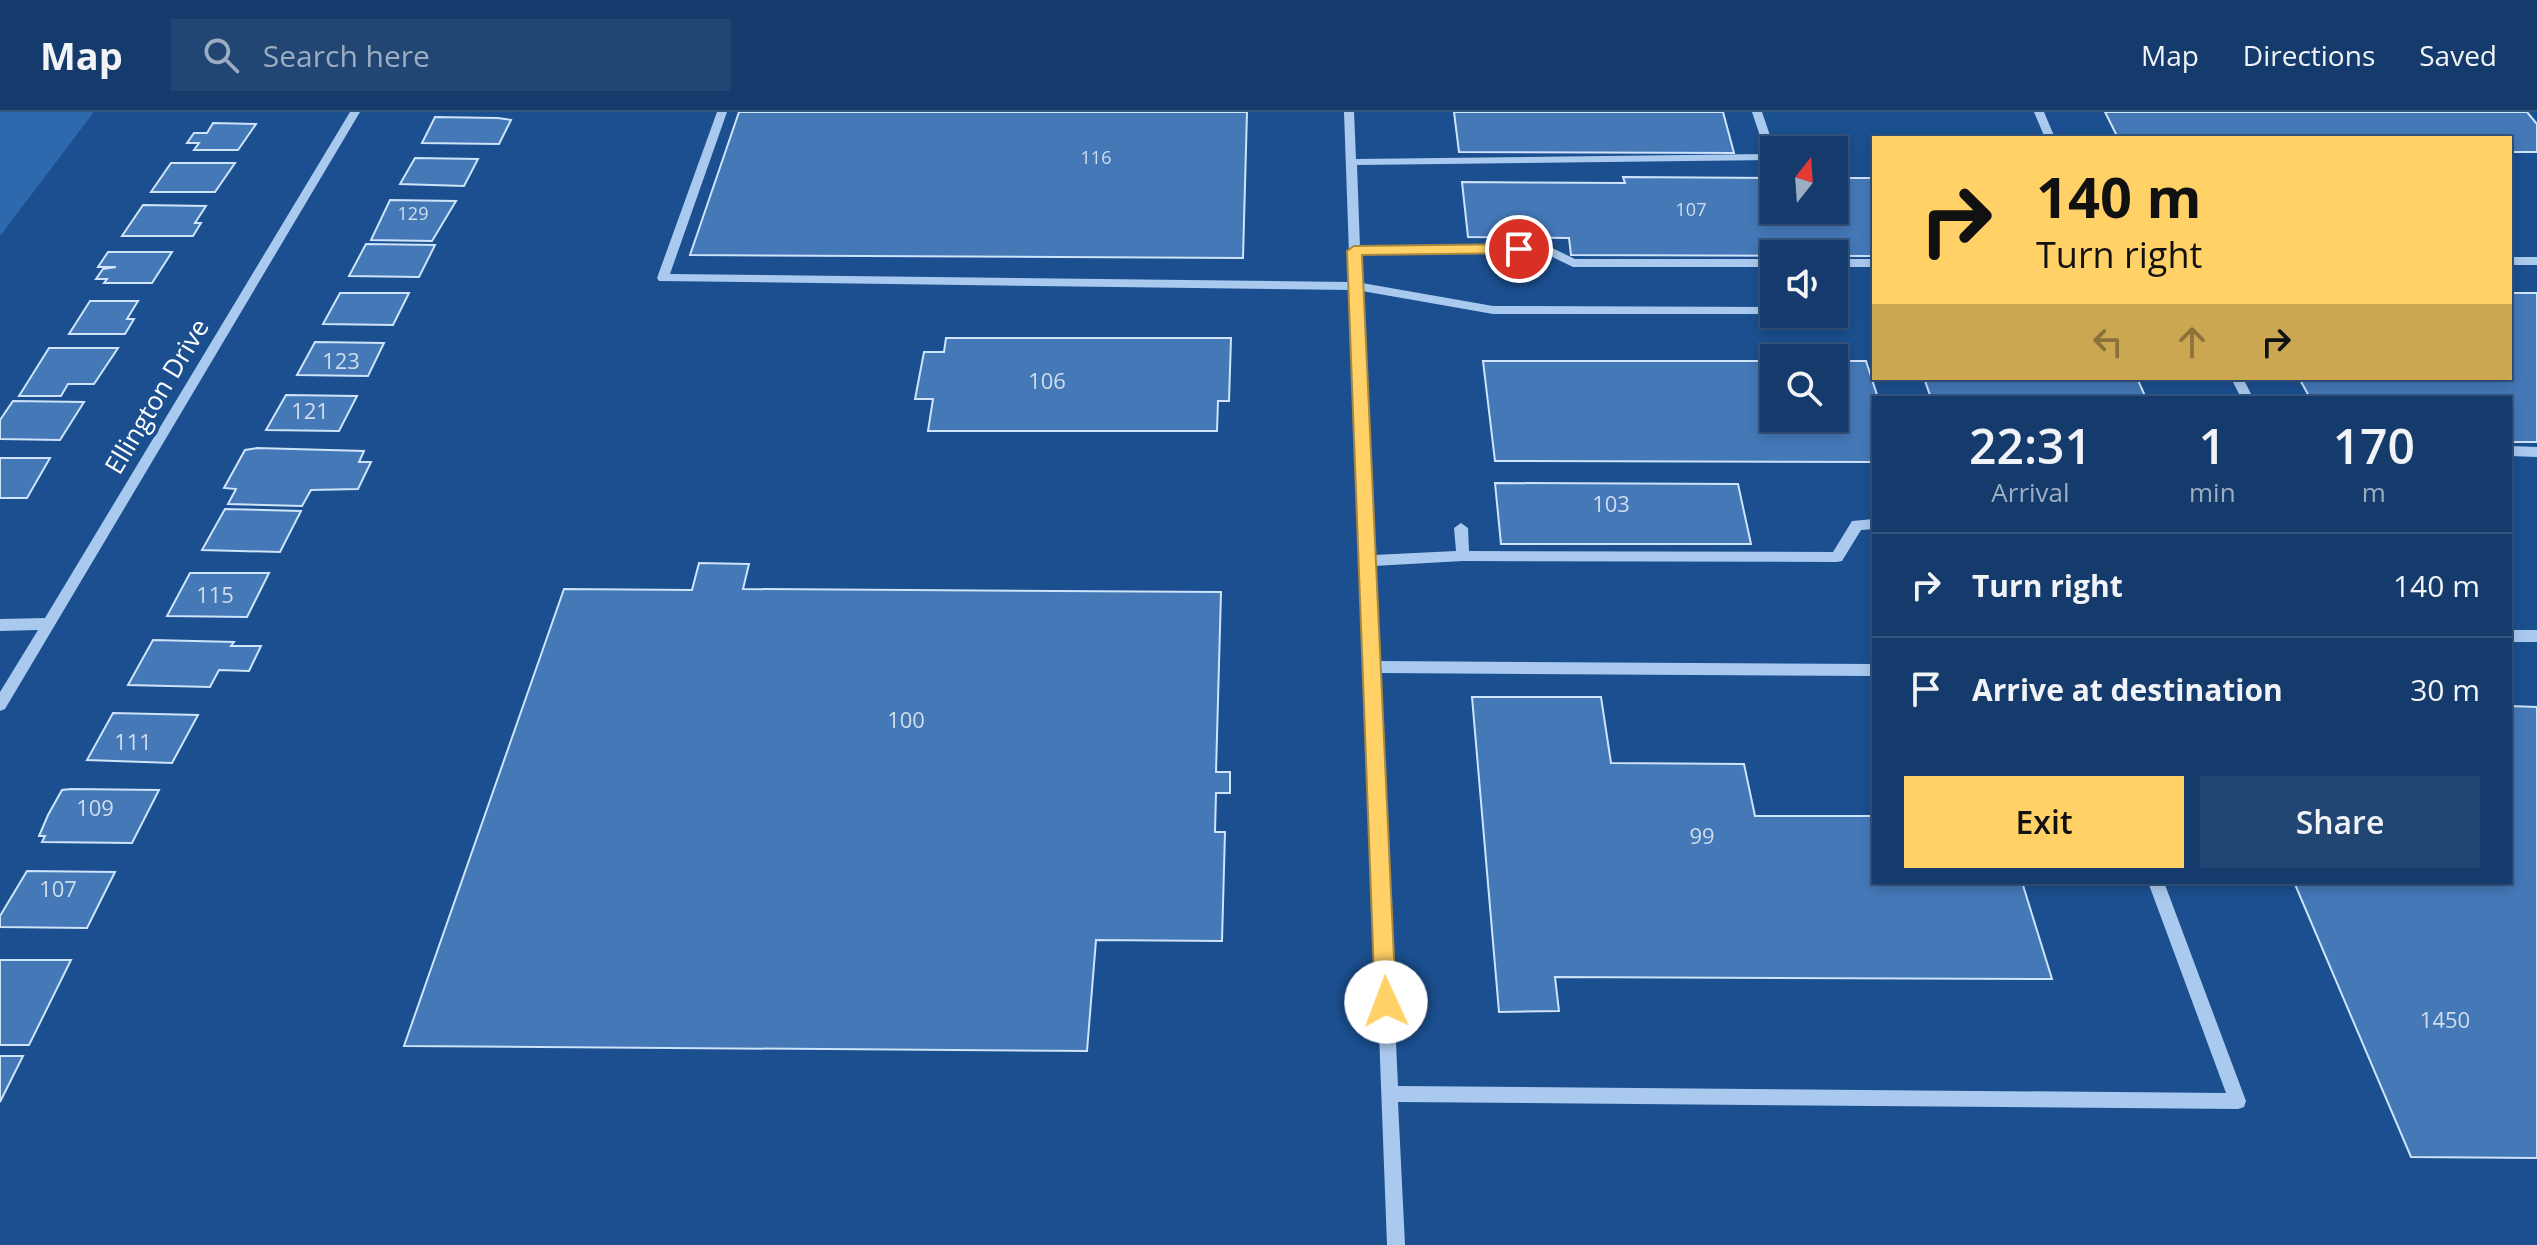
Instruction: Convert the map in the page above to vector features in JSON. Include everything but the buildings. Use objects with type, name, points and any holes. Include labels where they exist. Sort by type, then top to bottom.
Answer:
[{"type":"street","name":"Ellington Drive","points":[[0,705],[355,112]]},
{"type":"street","points":[[722,112],[663,278],[1356,286],[1493,310],[1760,311]]},
{"type":"street","points":[[1349,112],[1396,1245]]},
{"type":"street","points":[[1351,162],[1772,157],[1757,112]]},
{"type":"street","points":[[2039,112],[2049,136]]},
{"type":"street","points":[[1354,251],[1546,249],[1573,263],[1760,263]]},
{"type":"street","points":[[2512,261],[2537,261]]},
{"type":"street","points":[[1848,263],[1872,263]]},
{"type":"street","points":[[2512,451],[2537,452]]},
{"type":"street","points":[[1367,561],[1463,556],[1837,557],[1857,525],[1872,524]]},
{"type":"street","points":[[1461,528],[1463,556]]},
{"type":"street","points":[[0,625],[47,624]]},
{"type":"street","points":[[2512,636],[2537,636]]},
{"type":"street","points":[[1371,667],[1872,670]]},
{"type":"street","points":[[1390,1094],[2238,1101],[2157,884]]},
{"type":"shaded area","points":[[0,112],[94,112],[0,236]]},
{"type":"route","points":[[1386,1002],[1354,251],[1519,249]]}]
